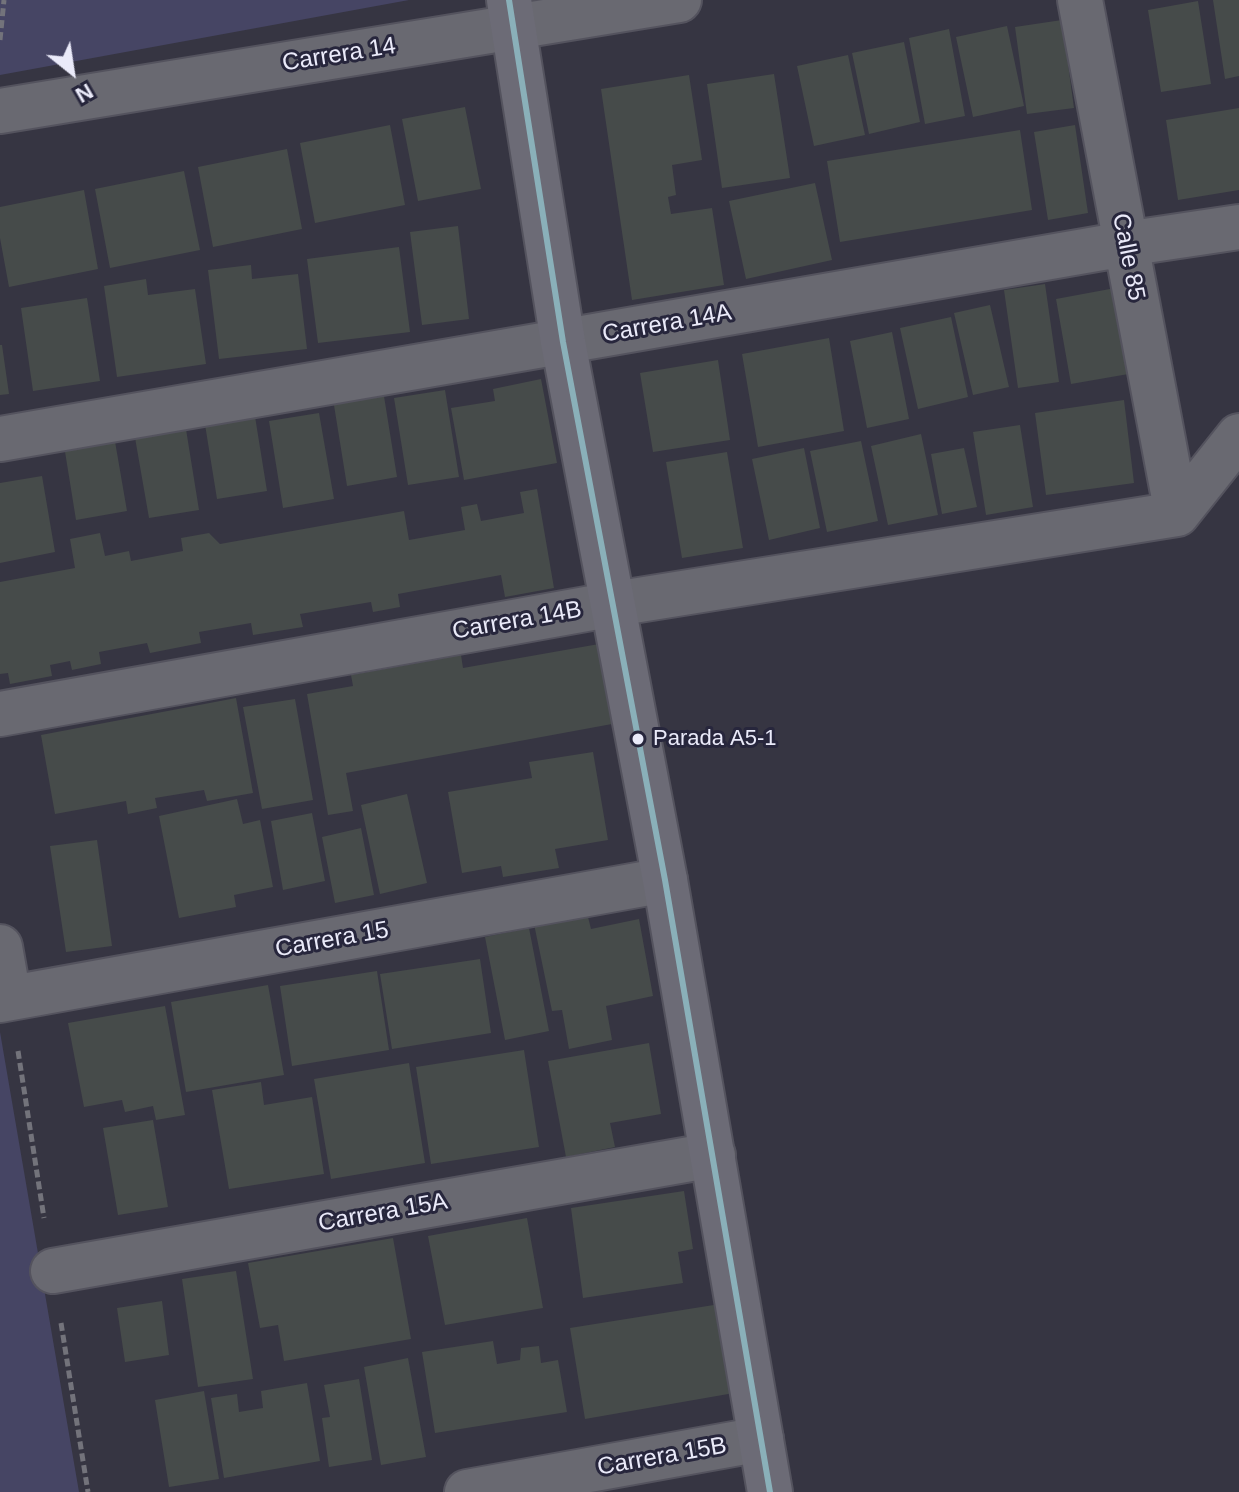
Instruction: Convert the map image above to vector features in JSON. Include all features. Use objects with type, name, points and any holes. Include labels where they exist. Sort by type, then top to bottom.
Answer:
[{"type":"street","name":"Carrera 14","points":[[0,111],[511,13],[679,0]]},
{"type":"street","name":"Calle 85","points":[[1080,0],[1177,514]]},
{"type":"street","points":[[511,13],[563,342],[665,880],[770,1492]]},
{"type":"street","name":"Carrera 14A","points":[[0,439],[1125,244],[1239,227]]},
{"type":"street","points":[[1177,514],[1239,436]]},
{"type":"street","name":"Carrera 14B","points":[[0,714],[614,604],[1177,514]]},
{"type":"street","name":"Carrera 15","points":[[5,999],[665,880]]},
{"type":"street","points":[[0,947],[5,999]]},
{"type":"street","name":"Carrera 15A","points":[[53,1271],[713,1155]]},
{"type":"street","name":"Carrera 15B","points":[[467,1492],[761,1439]]},
{"type":"path","points":[[0,40],[4,0]]},
{"type":"shaded area","points":[[0,0],[409,0],[0,75]]},
{"type":"shaded area","points":[[0,1032],[79,1492],[0,1492]]},
{"type":"building","points":[[1213,0],[1239,0],[1239,76],[1225,79]]},
{"type":"building","points":[[1198,1],[1211,84],[1161,92],[1148,10]]},
{"type":"building","points":[[1062,20],[1074,108],[1027,114],[1015,27]]},
{"type":"building","points":[[1007,26],[1024,106],[973,117],[956,37]]},
{"type":"building","points":[[949,29],[965,116],[925,124],[909,38]]},
{"type":"building","points":[[904,42],[920,122],[869,134],[852,53]]},
{"type":"building","points":[[848,55],[865,135],[814,146],[797,66]]},
{"type":"building","points":[[774,74],[790,178],[722,188],[707,84]]},
{"type":"building","points":[[689,75],[702,160],[672,165],[676,195],[668,197],[671,214],[712,208],[724,285],[632,300],[601,89]]},
{"type":"building","points":[[465,107],[481,189],[418,201],[402,119]]},
{"type":"building","points":[[1239,108],[1239,190],[1178,200],[1166,120]]},
{"type":"building","points":[[390,125],[405,205],[315,223],[300,143]]},
{"type":"building","points":[[1075,125],[1088,213],[1048,220],[1034,132]]},
{"type":"building","points":[[1020,130],[1032,210],[840,242],[827,161]]},
{"type":"building","points":[[287,149],[302,229],[213,247],[198,167]]},
{"type":"building","points":[[184,171],[200,250],[110,268],[95,189]]},
{"type":"building","points":[[815,183],[832,260],[746,279],[729,201]]},
{"type":"building","points":[[84,190],[98,269],[9,287],[0,238],[0,207]]},
{"type":"building","points":[[458,226],[469,319],[422,325],[410,232]]},
{"type":"building","points":[[399,247],[410,332],[318,343],[307,259]]},
{"type":"building","points":[[251,265],[252,279],[298,274],[307,349],[219,359],[208,270]]},
{"type":"building","points":[[146,279],[148,295],[195,289],[206,364],[117,377],[104,286]]},
{"type":"building","points":[[1045,284],[1059,382],[1018,388],[1004,290]]},
{"type":"building","points":[[1126,286],[1140,372],[1071,384],[1056,299]]},
{"type":"building","points":[[87,298],[100,381],[33,391],[21,308]]},
{"type":"building","points":[[990,305],[1009,387],[973,395],[954,313]]},
{"type":"building","points":[[951,317],[968,397],[918,409],[900,328]]},
{"type":"building","points":[[892,332],[909,419],[867,428],[850,341]]},
{"type":"building","points":[[829,338],[844,431],[758,447],[742,354]]},
{"type":"building","points":[[0,345],[9,394],[0,395]]},
{"type":"building","points":[[718,360],[730,440],[653,452],[640,373]]},
{"type":"building","points":[[541,379],[557,463],[464,480],[451,408],[495,401],[493,389]]},
{"type":"building","points":[[383,390],[397,477],[347,486],[333,399]]},
{"type":"building","points":[[445,390],[459,477],[408,485],[394,398]]},
{"type":"building","points":[[1124,400],[1134,483],[1046,495],[1035,413]]},
{"type":"building","points":[[253,404],[267,491],[217,499],[203,412]]},
{"type":"building","points":[[319,413],[334,499],[283,508],[269,421]]},
{"type":"building","points":[[185,423],[199,510],[149,518],[134,432]]},
{"type":"building","points":[[112,424],[127,511],[76,520],[62,433]]},
{"type":"building","points":[[1020,425],[1033,507],[986,515],[973,432]]},
{"type":"building","points":[[921,434],[938,515],[888,525],[871,446]]},
{"type":"building","points":[[861,441],[878,521],[827,532],[810,451]]},
{"type":"building","points":[[804,448],[820,528],[769,540],[752,459]]},
{"type":"building","points":[[964,448],[977,507],[942,514],[931,454]]},
{"type":"building","points":[[727,452],[743,548],[682,558],[666,462]]},
{"type":"building","points":[[42,476],[55,552],[0,563],[0,483]]},
{"type":"building","points":[[537,489],[554,588],[505,597],[501,575],[398,594],[400,607],[373,612],[371,602],[300,614],[303,627],[253,635],[251,623],[199,632],[201,643],[150,653],[147,643],[99,652],[101,664],[72,670],[70,661],[50,665],[52,676],[10,684],[8,673],[0,674],[0,582],[75,568],[70,539],[100,533],[105,556],[129,551],[131,561],[183,551],[181,538],[209,533],[220,544],[404,511],[409,540],[465,530],[461,507],[477,504],[481,521],[524,513],[520,492]]},
{"type":"building","points":[[599,644],[612,724],[346,773],[353,811],[328,815],[307,694],[353,686],[351,675],[461,655],[463,668]]},
{"type":"building","points":[[236,698],[253,793],[207,801],[204,790],[155,798],[157,808],[128,814],[126,801],[55,814],[41,735]]},
{"type":"building","points":[[295,699],[313,800],[262,809],[243,707]]},
{"type":"building","points":[[593,752],[608,840],[555,849],[559,868],[503,877],[501,866],[462,873],[448,792],[532,778],[529,762]]},
{"type":"building","points":[[407,794],[427,883],[380,894],[361,805]]},
{"type":"building","points":[[237,799],[243,824],[260,820],[273,887],[234,895],[236,907],[179,918],[159,816]]},
{"type":"building","points":[[312,813],[325,881],[283,890],[271,821]]},
{"type":"building","points":[[361,828],[374,895],[335,903],[322,837]]},
{"type":"building","points":[[97,840],[112,946],[66,952],[50,846]]},
{"type":"building","points":[[587,913],[591,929],[639,919],[653,996],[606,1006],[612,1040],[569,1049],[562,1010],[552,1011],[534,924]]},
{"type":"building","points":[[529,928],[549,1031],[505,1040],[485,937]]},
{"type":"building","points":[[480,959],[491,1033],[392,1049],[380,974]]},
{"type":"building","points":[[377,971],[389,1050],[292,1066],[280,986]]},
{"type":"building","points":[[268,985],[284,1075],[186,1092],[171,1002]]},
{"type":"building","points":[[165,1006],[185,1115],[156,1120],[153,1106],[125,1112],[122,1100],[84,1107],[68,1023]]},
{"type":"building","points":[[649,1043],[661,1114],[610,1123],[615,1147],[566,1157],[548,1061]]},
{"type":"building","points":[[524,1050],[539,1147],[431,1164],[416,1067]]},
{"type":"building","points":[[409,1063],[425,1163],[331,1179],[314,1079]]},
{"type":"building","points":[[261,1082],[264,1105],[312,1097],[324,1174],[229,1189],[212,1090]]},
{"type":"building","points":[[153,1120],[168,1207],[118,1215],[103,1128]]},
{"type":"building","points":[[684,1191],[693,1249],[678,1252],[683,1283],[583,1298],[571,1208]]},
{"type":"building","points":[[527,1218],[543,1308],[445,1325],[428,1236]]},
{"type":"building","points":[[393,1238],[411,1339],[284,1361],[278,1325],[260,1328],[248,1263]]},
{"type":"building","points":[[236,1271],[253,1379],[198,1387],[182,1279]]},
{"type":"building","points":[[162,1301],[169,1355],[125,1362],[117,1308]]},
{"type":"building","points":[[720,1304],[734,1393],[585,1419],[570,1328]]},
{"type":"building","points":[[493,1341],[497,1364],[520,1360],[521,1348],[539,1346],[541,1363],[558,1360],[567,1412],[435,1433],[422,1352]]},
{"type":"building","points":[[408,1358],[426,1457],[381,1465],[364,1367]]},
{"type":"building","points":[[359,1379],[372,1460],[329,1467],[322,1418],[330,1417],[324,1385]]},
{"type":"building","points":[[307,1383],[320,1461],[224,1478],[211,1398],[237,1394],[239,1412],[263,1408],[261,1391]]},
{"type":"building","points":[[204,1391],[219,1479],[169,1487],[155,1400]]},
{"type":"transit line","points":[[509,0],[563,342],[665,880],[770,1492]]},
{"type":"place","name":"Parada A5-1","points":[[638,739]]}]
